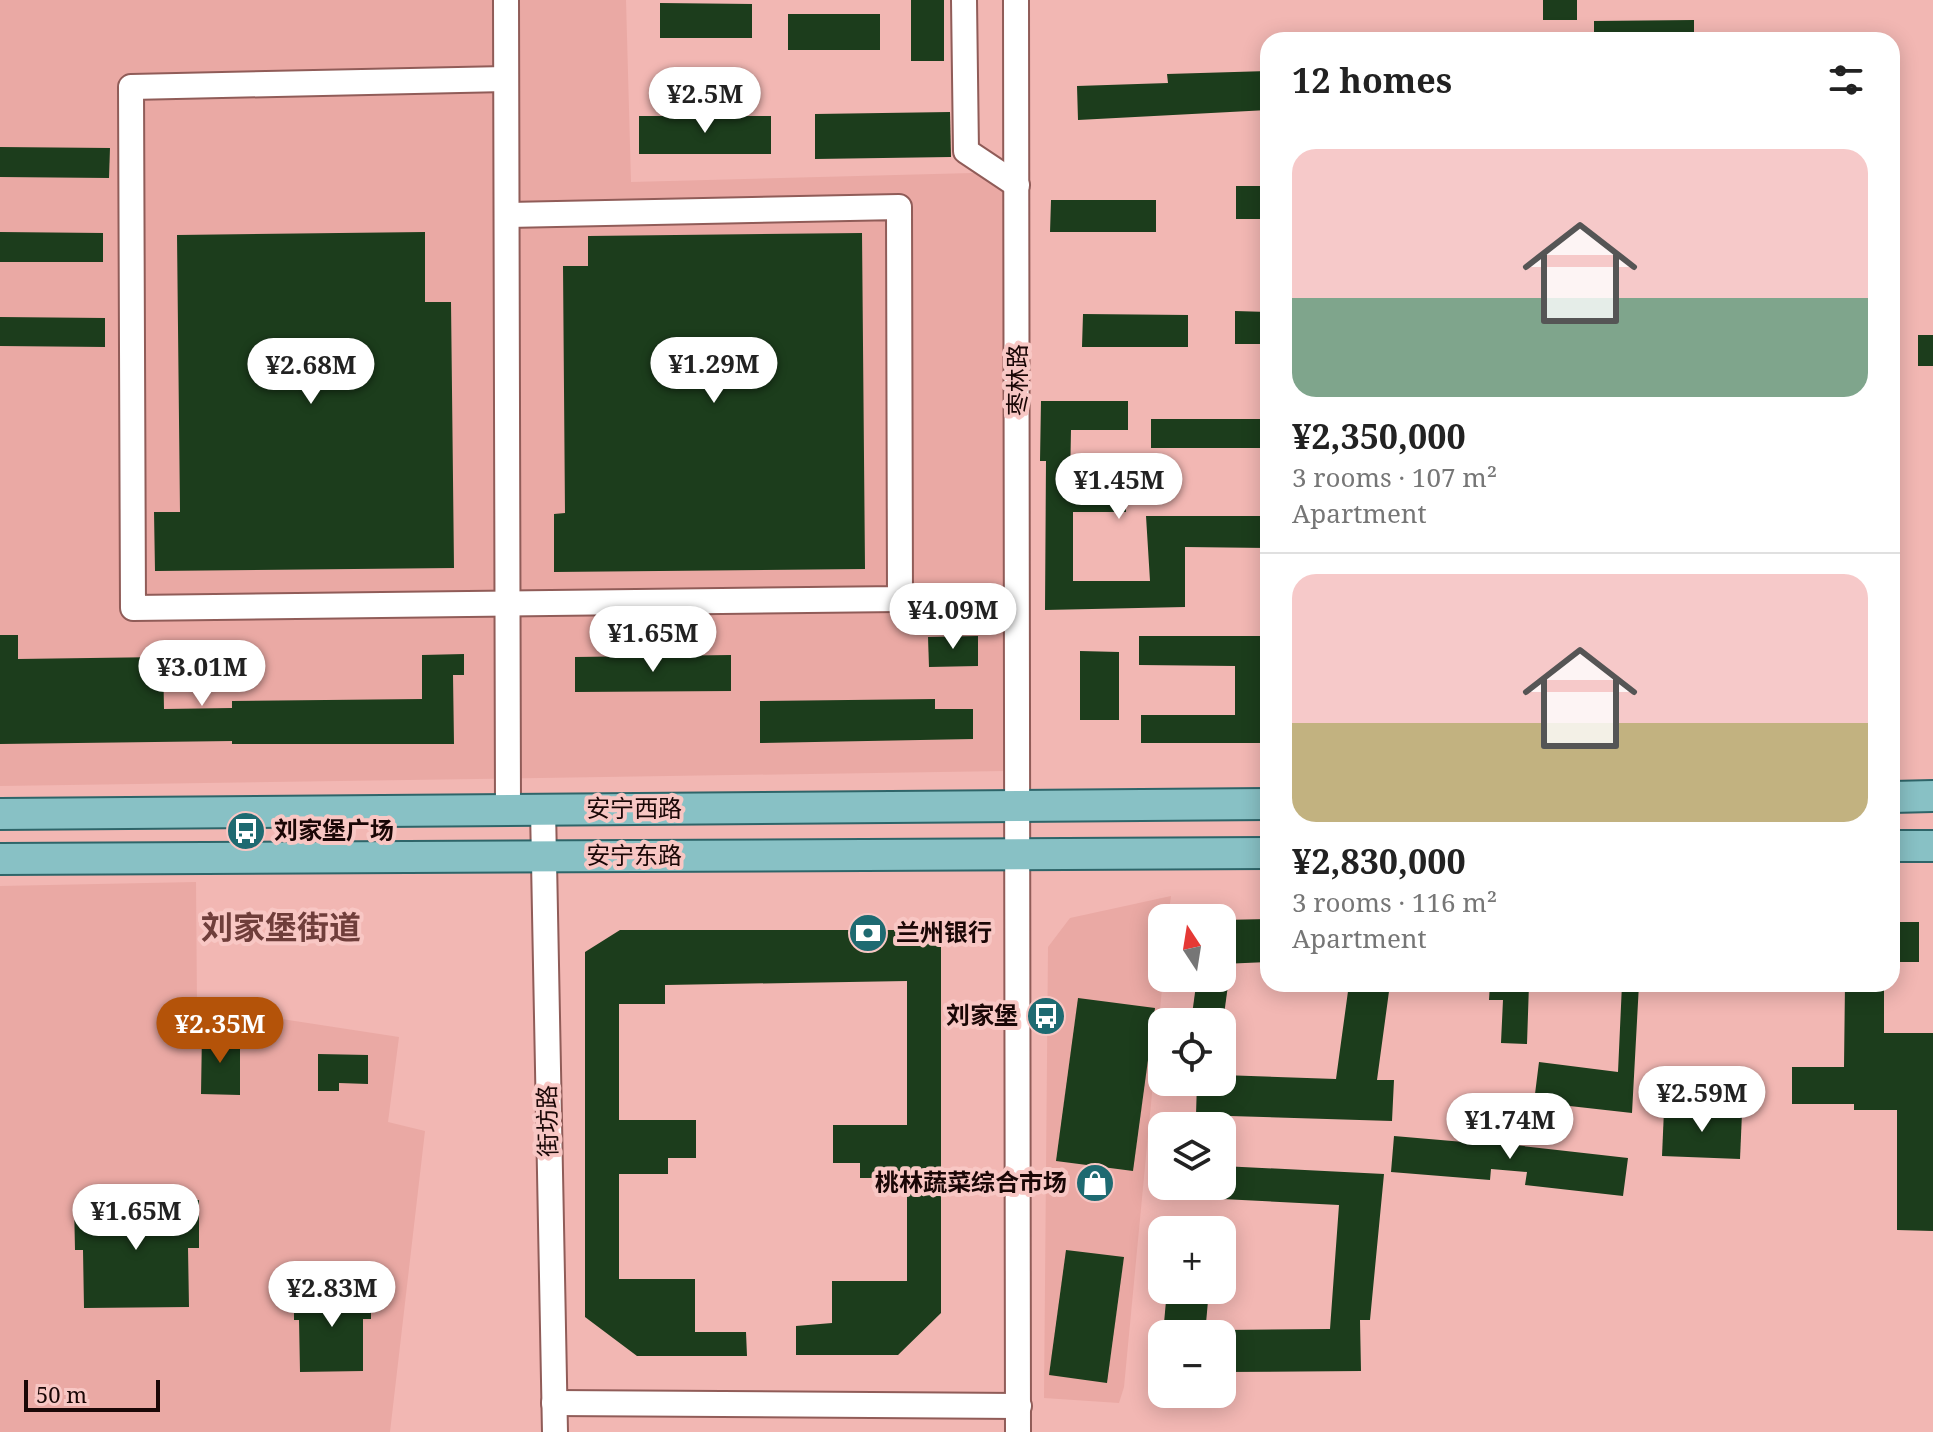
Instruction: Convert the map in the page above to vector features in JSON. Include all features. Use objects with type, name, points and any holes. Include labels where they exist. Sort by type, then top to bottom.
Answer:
[{"type":"main road","points":[[1900,797],[1933,796]]},
{"type":"main road","name":"安宁西路","points":[[0,814],[1260,804]]},
{"type":"main road","points":[[1900,846],[1933,846]]},
{"type":"main road","name":"安宁东路","points":[[0,859],[1260,853]]},
{"type":"street","points":[[506,0],[508,810]]},
{"type":"street","points":[[964,0],[966,151],[1017,185]]},
{"type":"street","name":"枣林路","points":[[1016,0],[1018,1432]]},
{"type":"street","points":[[506,79],[131,87],[133,608],[900,599],[899,207],[507,215]]},
{"type":"street","name":"街坊路","points":[[543,809],[555,1432]]},
{"type":"street","points":[[554,1403],[1019,1406]]},
{"type":"shaded area","points":[[0,0],[626,0],[631,182],[1011,172],[1005,771],[0,786]]},
{"type":"shaded area","points":[[196,882],[197,1006],[399,1037],[388,1122],[425,1131],[390,1432],[0,1432],[0,886]]},
{"type":"shaded area","name":"桃林蔬菜综合市场","points":[[1171,896],[1170,904],[1148,904],[1148,992],[1162,992],[1160,1008],[1148,1008],[1148,1096],[1152,1096],[1124,1387],[1119,1403],[1044,1398],[1048,947],[1070,918]]},
{"type":"building","points":[[911,0],[944,0],[944,61],[911,61]]},
{"type":"building","points":[[1543,0],[1577,0],[1577,20],[1543,20]]},
{"type":"building","points":[[660,3],[752,4],[752,38],[660,38]]},
{"type":"building","points":[[788,14],[880,14],[880,50],[788,50]]},
{"type":"building","points":[[1694,20],[1694,32],[1594,32],[1594,21]]},
{"type":"building","points":[[1260,71],[1260,110],[1078,120],[1077,86],[1168,83],[1167,74]]},
{"type":"building","points":[[950,112],[951,157],[815,159],[815,114]]},
{"type":"building","points":[[639,116],[771,116],[771,154],[639,154]]},
{"type":"building","points":[[0,147],[110,148],[109,178],[0,177]]},
{"type":"building","points":[[1236,186],[1260,186],[1260,219],[1236,219]]},
{"type":"building","points":[[1051,200],[1156,200],[1156,232],[1050,232]]},
{"type":"building","points":[[0,232],[103,233],[103,262],[0,262]]},
{"type":"building","points":[[425,232],[425,302],[451,302],[454,568],[155,571],[154,512],[180,512],[177,235]]},
{"type":"building","points":[[862,233],[865,569],[554,572],[554,514],[565,513],[563,266],[588,266],[588,236]]},
{"type":"building","points":[[1235,311],[1260,312],[1260,344],[1235,344]]},
{"type":"building","points":[[1083,314],[1188,315],[1188,347],[1082,347]]},
{"type":"building","points":[[0,317],[105,318],[105,347],[0,346]]},
{"type":"building","points":[[1918,335],[1933,335],[1933,366],[1918,366]]},
{"type":"building","points":[[1041,401],[1128,401],[1128,430],[1071,430],[1070,483],[1126,483],[1126,512],[1073,512],[1073,581],[1150,581],[1146,516],[1260,516],[1260,548],[1185,547],[1185,607],[1045,610],[1046,461],[1040,461]]},
{"type":"building","points":[[1151,419],[1260,419],[1260,448],[1151,448]]},
{"type":"building","points":[[0,635],[18,635],[18,659],[163,657],[164,709],[232,708],[232,701],[422,699],[422,655],[464,654],[464,675],[453,675],[454,744],[232,744],[232,741],[0,744]]},
{"type":"building","points":[[978,636],[978,666],[929,667],[928,637]]},
{"type":"building","points":[[1139,636],[1260,636],[1260,743],[1141,743],[1141,715],[1235,715],[1235,666],[1139,665]]},
{"type":"building","points":[[1080,651],[1119,652],[1119,720],[1080,720]]},
{"type":"building","points":[[731,655],[731,691],[575,692],[575,657]]},
{"type":"building","points":[[935,699],[935,709],[973,709],[973,739],[760,743],[760,701]]},
{"type":"building","points":[[1260,919],[1260,962],[1236,963],[1236,920]]},
{"type":"building","points":[[1900,922],[1919,922],[1919,962],[1900,962]]},
{"type":"building","points":[[620,930],[928,930],[941,945],[941,1313],[898,1355],[796,1355],[796,1326],[832,1323],[832,1281],[907,1281],[907,1178],[860,1178],[860,1163],[833,1163],[833,1125],[907,1125],[907,981],[665,985],[665,1004],[619,1004],[619,1120],[696,1120],[696,1158],[668,1158],[668,1174],[619,1174],[619,1279],[695,1279],[695,1332],[746,1332],[747,1356],[637,1356],[585,1317],[585,952]]},
{"type":"building","points":[[1195,992],[1227,992],[1225,1008],[1193,1008]]},
{"type":"building","points":[[1348,992],[1389,992],[1377,1080],[1394,1080],[1392,1121],[1196,1112],[1197,1096],[1236,1096],[1236,1075],[1336,1079]]},
{"type":"building","points":[[1490,992],[1529,992],[1527,1044],[1501,1043],[1503,1000],[1489,1000]]},
{"type":"building","points":[[1622,992],[1639,992],[1632,1113],[1534,1102],[1539,1062],[1618,1072]]},
{"type":"building","points":[[1845,992],[1884,992],[1884,1033],[1933,1033],[1933,1231],[1897,1230],[1897,1110],[1854,1110],[1854,1104],[1792,1104],[1792,1067],[1844,1067]]},
{"type":"building","points":[[1078,998],[1155,1008],[1148,1008],[1148,1060],[1133,1171],[1056,1161]]},
{"type":"building","points":[[202,1032],[226,1033],[226,1040],[240,1040],[240,1095],[201,1094]]},
{"type":"building","points":[[318,1054],[368,1055],[368,1084],[339,1083],[339,1091],[318,1091]]},
{"type":"building","points":[[1664,1110],[1742,1113],[1740,1159],[1662,1156]]},
{"type":"building","points":[[1490,1115],[1517,1117],[1514,1145],[1628,1158],[1623,1196],[1525,1185],[1527,1172],[1491,1169],[1490,1180],[1391,1172],[1394,1136],[1487,1144]]},
{"type":"building","points":[[1236,1167],[1384,1174],[1370,1320],[1360,1320],[1361,1371],[1236,1372],[1236,1330],[1330,1329],[1339,1205],[1236,1200]]},
{"type":"building","points":[[199,1200],[199,1248],[188,1248],[189,1307],[84,1308],[83,1250],[75,1250],[74,1202]]},
{"type":"building","points":[[1066,1250],[1124,1257],[1107,1383],[1049,1375]]},
{"type":"building","points":[[371,1290],[371,1319],[363,1319],[363,1371],[300,1372],[299,1320],[294,1320],[294,1291]]},
{"type":"building","points":[[1166,1304],[1208,1304],[1206,1320],[1164,1320]]},
{"type":"place","name":"刘家堡广场","points":[[246,831]]},
{"type":"place","name":"兰州银行","points":[[868,933]]},
{"type":"place","name":"刘家堡","points":[[1046,1016]]},
{"type":"place","name":"桃林蔬菜综合市场","points":[[1095,1183]]},
{"type":"district","name":"刘家堡街道","points":[[281,928]]}]
